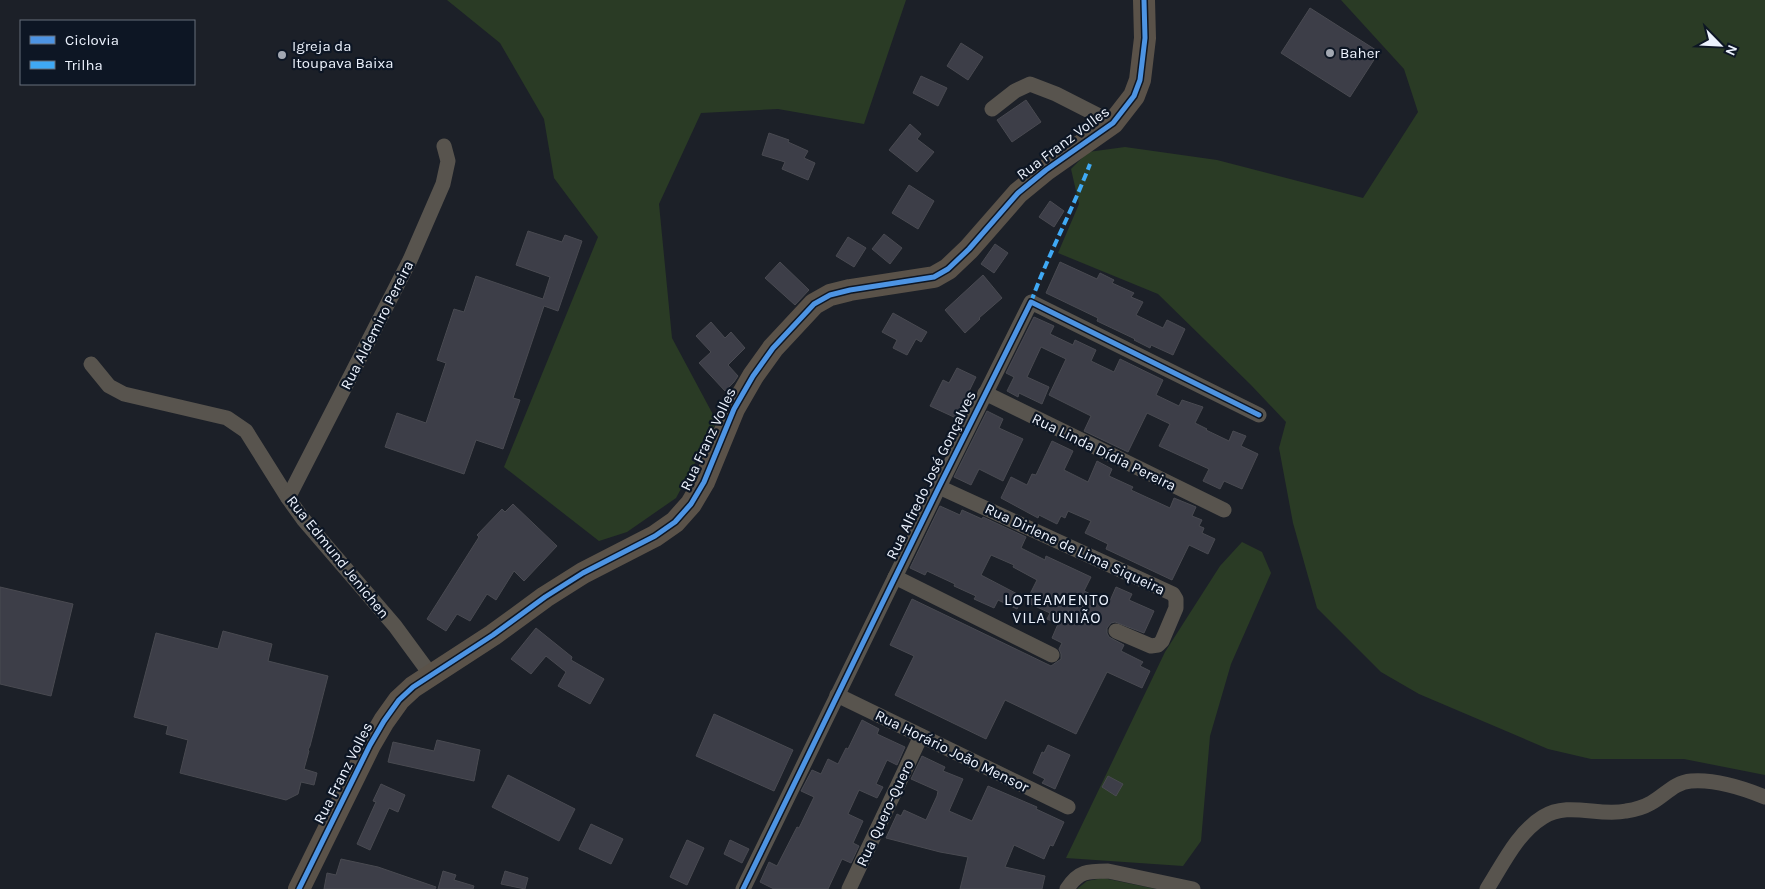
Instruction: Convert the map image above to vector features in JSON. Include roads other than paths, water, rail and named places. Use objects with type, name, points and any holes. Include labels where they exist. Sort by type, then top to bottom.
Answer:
[{"type":"street","name":"Rua Franz Volles","points":[[299,889],[384,721],[400,700],[413,687],[545,597],[583,573],[655,536],[675,522],[691,504],[704,482],[734,409],[753,376],[773,348],[814,304],[830,295],[850,290],[934,277],[948,269],[969,249],[1018,193],[1046,170],[1113,123],[1134,96],[1140,80],[1145,38],[1144,0]]},
{"type":"street","points":[[992,109],[1015,91],[1030,84],[1056,94],[1113,123]]},
{"type":"street","name":"Rua Aldemiro Pereira","points":[[288,498],[410,260],[443,184],[448,161],[444,146]]},
{"type":"street","name":"Rua Alfredo José Gonçalves","points":[[742,889],[1031,302],[1259,415]]},
{"type":"street","name":"Rua Edmund Jenichen","points":[[91,364],[109,386],[124,394],[227,418],[246,432],[288,498],[318,537],[395,626],[431,676]]},
{"type":"street","name":"Rua Linda Dídia Pereira","points":[[985,393],[1224,510]]},
{"type":"street","name":"Rua Dirlene de Lima Siqueira","points":[[939,487],[1173,594],[1176,599],[1176,608],[1162,641],[1158,645],[1151,646],[1116,631]]},
{"type":"street","points":[[895,577],[1052,655]]},
{"type":"street","name":"Rua Horário João Mensor","points":[[836,695],[1068,807]]},
{"type":"street","name":"Rua Quero-Quero","points":[[849,889],[921,736]]},
{"type":"street","points":[[1487,889],[1520,836],[1543,816],[1563,810],[1624,812],[1650,804],[1669,790],[1689,781],[1711,782],[1752,792],[1765,798]]},
{"type":"street","points":[[1067,889],[1072,881],[1084,872],[1096,871],[1108,871],[1193,889]]},
{"type":"place","name":"Baher","points":[[1330,53]]},
{"type":"place","name":"Igreja da Itoupava Baixa","points":[[282,55]]},
{"type":"district","name":"LOTEAMENTO VILA UNIÃO","points":[[1057,608]]}]
